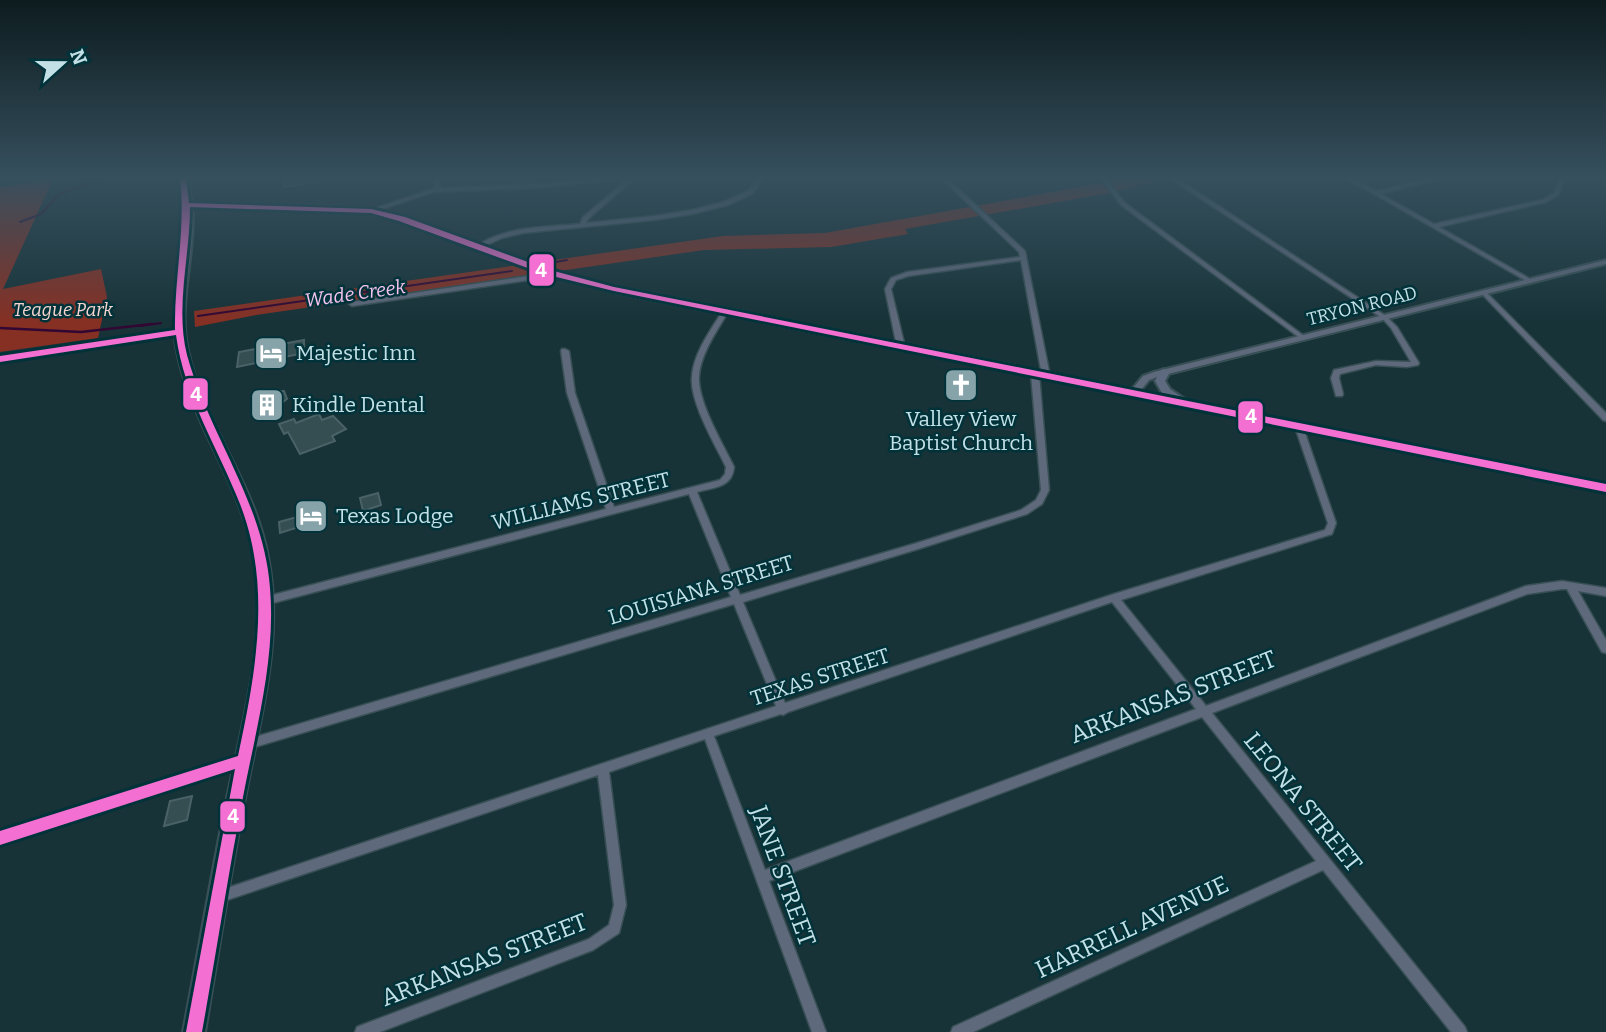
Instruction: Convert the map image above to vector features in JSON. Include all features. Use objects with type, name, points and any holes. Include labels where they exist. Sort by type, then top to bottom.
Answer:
[{"type":"main road","points":[[189,226],[179,308],[179,332],[190,376],[251,519],[261,555],[265,601],[261,656],[194,1032]]},
{"type":"main road","points":[[416,226],[547,272],[614,289],[1606,488]]},
{"type":"main road","points":[[1165,372],[1160,381],[1162,386],[1191,405]]},
{"type":"street","points":[[478,247],[519,232],[572,226]]},
{"type":"street","points":[[997,226],[1020,247],[1024,258],[1046,376]]},
{"type":"street","points":[[1153,226],[1302,337]]},
{"type":"street","points":[[1247,226],[1384,317],[1394,327],[1415,363],[1376,363],[1337,373],[1335,378],[1339,394]]},
{"type":"street","points":[[1434,226],[1530,281]]},
{"type":"street","points":[[901,347],[888,289],[893,279],[1024,258]]},
{"type":"street","name":"TRYON ROAD","points":[[1133,394],[1146,378],[1165,372],[1606,262]]},
{"type":"street","points":[[352,304],[529,278],[547,272]]},
{"type":"street","points":[[1484,293],[1606,418]]},
{"type":"street","name":"WILLIAMS STREET","points":[[265,601],[720,483],[730,472],[729,464],[699,402],[694,379],[702,350],[725,312]]},
{"type":"street","points":[[0,359],[179,332]]},
{"type":"street","points":[[565,351],[571,393],[611,510]]},
{"type":"street","name":"LOUISIANA STREET","points":[[0,838],[245,752],[1018,514],[1036,505],[1045,489],[1035,374]]},
{"type":"street","name":"TEXAS STREET","points":[[218,897],[1114,598],[1332,531],[1332,523],[1299,427]]},
{"type":"street","points":[[692,491],[783,710]]},
{"type":"street","name":"ARKANSAS STREET","points":[[761,878],[1526,590],[1554,585],[1606,593]]},
{"type":"street","points":[[1570,586],[1606,649]]},
{"type":"street","name":"LEONA STREET","points":[[1114,598],[1460,1032]]},
{"type":"street","name":"JANE STREET","points":[[708,734],[819,1032]]},
{"type":"street","name":"ARKANSAS STREET","points":[[362,1032],[607,937],[618,924],[620,905],[603,769]]},
{"type":"street","name":"HARRELL AVENUE","points":[[958,1032],[1325,863]]},
{"type":"green space","name":"Teague Park","points":[[0,226],[32,226],[3,289],[101,269],[107,297],[98,338],[0,352]]},
{"type":"green space","points":[[863,226],[921,226],[905,229],[908,234],[831,247],[704,250],[256,315],[195,327],[194,311],[723,236],[825,233]]},
{"type":"building","name":"Majestic Inn","points":[[304,340],[304,353],[237,367],[239,352]]},
{"type":"building","name":"Kindle Dental","points":[[284,391],[287,399],[269,412],[257,410],[253,401],[260,392]]},
{"type":"building","points":[[319,414],[322,420],[333,416],[346,429],[332,436],[335,441],[300,454],[288,432],[284,434],[279,424],[294,419],[296,423]]},
{"type":"building","points":[[378,493],[381,505],[363,511],[360,498]]},
{"type":"building","points":[[304,515],[305,525],[280,533],[279,522]]},
{"type":"building","points":[[192,796],[187,820],[164,826],[170,801]]},
{"type":"waterway","name":"Wade Creek","points":[[545,264],[567,260]]},
{"type":"waterway","name":"Wade Creek","points":[[198,316],[512,271]]},
{"type":"waterway","name":"Wade Creek","points":[[140,326],[161,323]]},
{"type":"waterway","name":"Wade Creek","points":[[0,328],[81,332],[152,324]]},
{"type":"transit line","name":"4","points":[[186,226],[179,308],[182,351],[199,404],[235,479],[255,531],[265,588],[259,679],[194,1032]]},
{"type":"transit line","name":"4","points":[[422,226],[547,272],[614,289],[1606,488]]},
{"type":"transit line","name":"4","points":[[0,359],[179,332]]},
{"type":"transit line","name":"4","points":[[0,838],[243,760]]},
{"type":"place","name":"Majestic Inn","points":[[271,353]]},
{"type":"place","name":"Valley View Baptist Church","points":[[961,385]]},
{"type":"place","name":"Kindle Dental","points":[[267,405]]},
{"type":"place","name":"Texas Lodge","points":[[311,516]]}]
